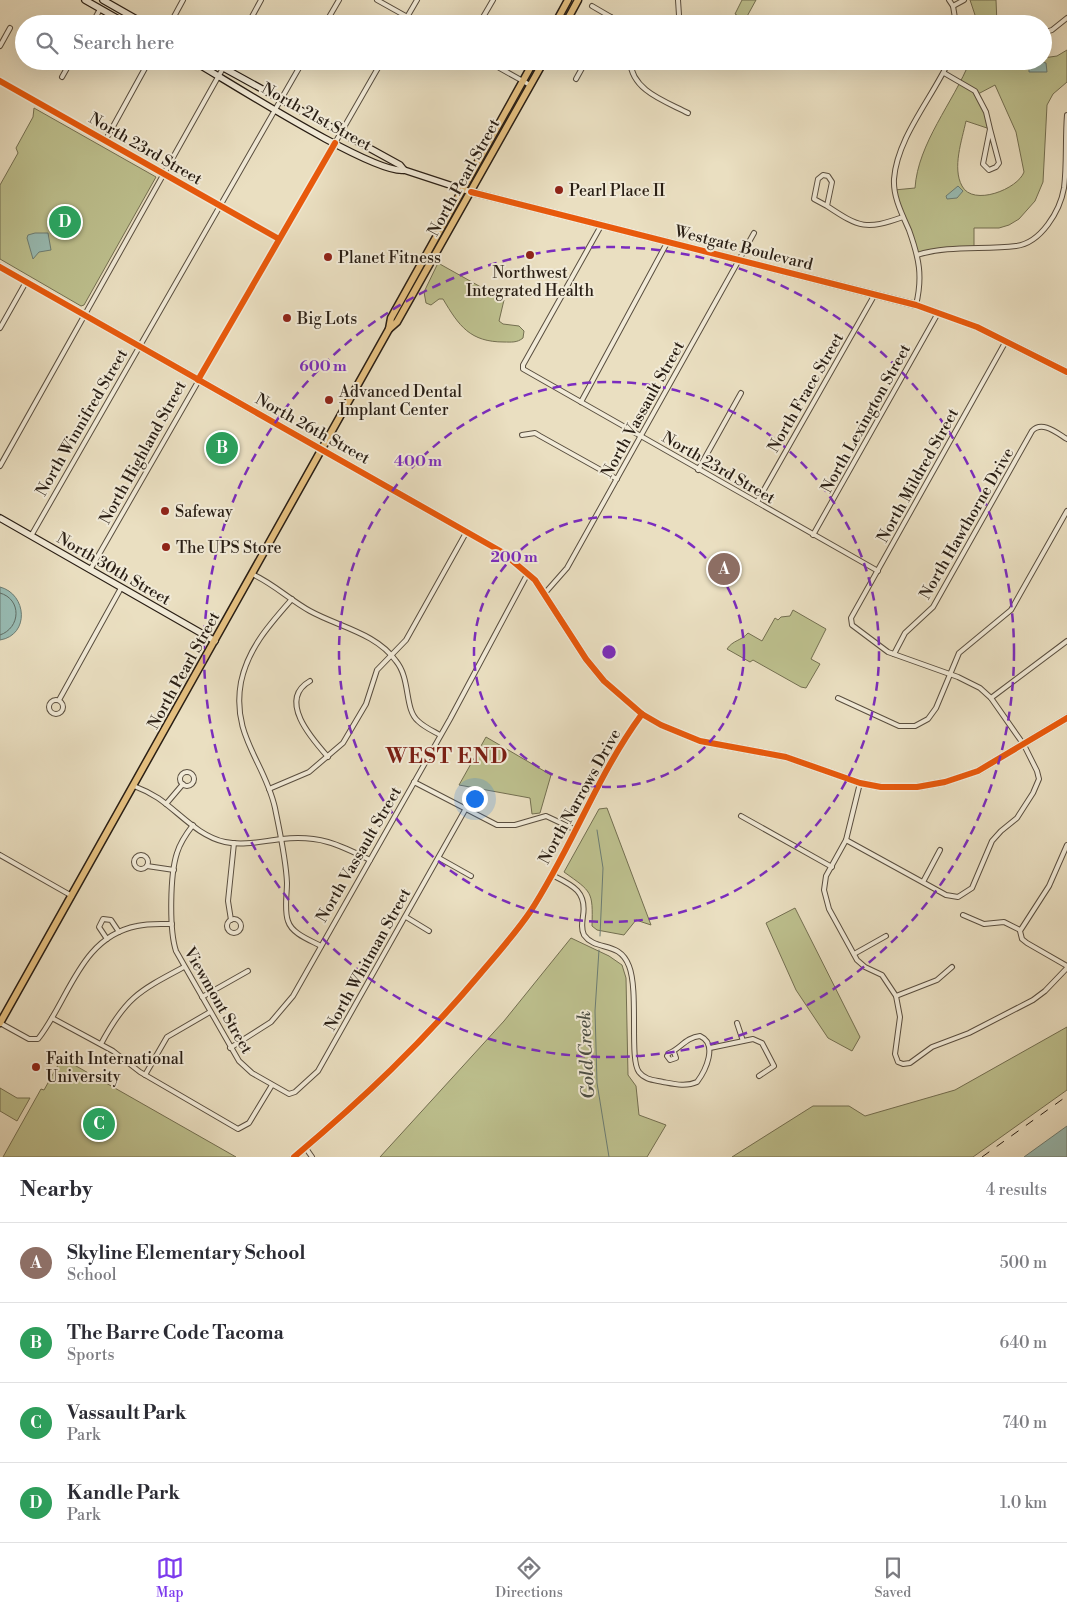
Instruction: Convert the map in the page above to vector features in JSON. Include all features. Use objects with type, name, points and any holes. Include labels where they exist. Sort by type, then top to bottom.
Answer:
[{"type":"main road","points":[[560,15],[568,0]]},
{"type":"main road","points":[[570,15],[578,0]]},
{"type":"main road","name":"North Pearl Street","points":[[0,1023],[322,449],[389,328],[391,318],[529,70]]},
{"type":"main road","name":"North Pearl Street","points":[[389,328],[398,322],[539,70]]},
{"type":"street","points":[[85,0],[111,15]]},
{"type":"street","points":[[104,0],[130,15]]},
{"type":"street","points":[[175,15],[183,0]]},
{"type":"street","points":[[253,15],[261,0]]},
{"type":"street","points":[[330,15],[339,0]]},
{"type":"street","points":[[377,0],[403,15]]},
{"type":"street","points":[[408,15],[417,0]]},
{"type":"street","points":[[484,15],[493,0]]},
{"type":"street","points":[[678,0],[678,15]]},
{"type":"street","points":[[949,0],[953,6],[954,15]]},
{"type":"street","points":[[953,6],[964,0]]},
{"type":"street","points":[[592,6],[608,15]]},
{"type":"street","points":[[97,15],[100,9]]},
{"type":"street","points":[[1052,30],[1067,18]]},
{"type":"street","points":[[0,46],[10,28]]},
{"type":"street","points":[[62,77],[66,70]]},
{"type":"street","points":[[104,141],[144,70]]},
{"type":"street","name":"North 21st Street","points":[[208,70],[335,144],[393,171],[404,170],[471,192]]},
{"type":"street","points":[[0,466],[222,70]]},
{"type":"street","name":"North 21st Street","points":[[227,70],[400,165],[404,170]]},
{"type":"street","name":"North Winnifred Street","points":[[31,536],[298,70]]},
{"type":"street","name":"North Highland Street","points":[[90,570],[377,70]]},
{"type":"street","points":[[503,70],[530,85]]},
{"type":"street","points":[[576,79],[581,70]]},
{"type":"street","points":[[632,70],[634,78],[642,87],[688,113]]},
{"type":"street","points":[[916,305],[921,282],[917,255],[894,190],[897,160],[945,70]]},
{"type":"street","points":[[944,73],[975,91],[986,112],[999,163],[996,167],[989,170],[984,167],[983,161],[990,129]]},
{"type":"street","name":"North 23rd Street","points":[[0,81],[279,239]]},
{"type":"street","points":[[917,255],[943,249],[1017,246],[1031,241],[1046,226],[1063,195],[1067,115]]},
{"type":"street","points":[[827,206],[832,182],[828,176],[823,175],[818,179],[814,199],[857,223],[868,226],[903,217]]},
{"type":"street","name":"Westgate Boulevard","points":[[471,192],[916,305],[1006,341],[1067,372]]},
{"type":"street","name":"North 23rd Street","points":[[602,224],[522,368],[878,571]]},
{"type":"street","name":"North Vassault Street","points":[[544,593],[567,568],[754,233]]},
{"type":"street","points":[[581,402],[668,242]]},
{"type":"street","name":"North 26th Street","points":[[0,267],[502,552],[528,573],[544,593],[599,675],[642,714]]},
{"type":"street","points":[[0,328],[26,282]]},
{"type":"street","name":"North Frace Street","points":[[757,502],[875,294]]},
{"type":"street","name":"North Lexington Street","points":[[813,535],[938,313]]},
{"type":"street","name":"North Mildred Street","points":[[894,654],[852,625],[851,618],[1006,341]]},
{"type":"street","points":[[698,470],[741,393]]},
{"type":"street","name":"North Hawthorne Drive","points":[[894,654],[905,633],[933,607],[1032,431],[1040,426],[1047,427],[1067,439]]},
{"type":"street","points":[[522,435],[534,434],[540,436],[617,479]]},
{"type":"street","points":[[838,698],[893,724],[914,726],[922,724],[934,712],[959,653],[1011,610],[1067,511]]},
{"type":"street","name":"North 30th Street","points":[[0,518],[215,641]]},
{"type":"street","points":[[269,789],[301,776],[328,757],[350,732],[366,704],[374,675],[391,654],[406,640],[467,531]]},
{"type":"street","name":"North Vassault Street","points":[[230,1048],[266,1026],[282,1012],[414,782],[528,573]]},
{"type":"street","points":[[252,574],[276,586],[313,613],[370,639],[391,654],[405,675],[412,714],[418,721],[440,735]]},
{"type":"street","points":[[59,700],[121,588]]},
{"type":"street","points":[[292,599],[257,641],[247,661],[240,688],[240,717],[244,736],[269,789],[286,875],[288,922],[297,932],[321,946]]},
{"type":"street","points":[[991,698],[1067,641]]},
{"type":"street","points":[[846,840],[950,897],[962,896],[972,888],[992,841],[1017,818],[1036,788],[1037,771],[1024,745],[991,698],[970,683],[894,654]]},
{"type":"street","points":[[310,681],[303,685],[298,693],[299,715],[308,734],[328,757]]},
{"type":"street","points":[[642,714],[661,725],[696,740],[786,757],[860,783],[902,788],[945,782],[978,771],[1067,718]]},
{"type":"street","name":"North Narrows Drive","points":[[294,1157],[370,1092],[429,1032],[521,924],[551,875],[622,744],[642,714]]},
{"type":"street","points":[[414,782],[465,810],[502,826],[515,825],[546,816],[576,830]]},
{"type":"street","points":[[860,783],[846,840],[824,882],[827,904],[854,954],[866,967],[886,978],[896,996],[900,1022],[895,1054],[900,1063],[910,1063],[932,1047],[969,1033],[1033,1000],[1045,991],[1067,967],[1027,943],[1020,936],[1020,930],[1049,886],[1067,845]]},
{"type":"street","points":[[166,804],[182,784]]},
{"type":"street","points":[[134,786],[166,804],[206,835],[234,843],[307,838],[332,842],[370,860]]},
{"type":"street","name":"North Whitman Street","points":[[272,1085],[284,1092],[292,1093],[318,1070],[465,810]]},
{"type":"street","points":[[741,816],[832,867]]},
{"type":"street","name":"Viewmont Street","points":[[193,825],[178,851],[174,870],[172,939],[184,967],[230,1048],[247,1070],[272,1085]]},
{"type":"street","points":[[231,920],[228,901],[234,843]]},
{"type":"street","points":[[923,882],[940,850]]},
{"type":"street","points":[[0,854],[72,896]]},
{"type":"street","points":[[439,858],[471,876]]},
{"type":"street","points":[[147,866],[174,870]]},
{"type":"street","points":[[551,875],[573,888],[583,898],[582,924],[585,936],[592,942],[614,948],[627,960],[633,986],[636,1025],[634,1061],[641,1075],[658,1081],[680,1085],[692,1084],[701,1075],[710,1048],[707,1040],[697,1036],[679,1045],[674,1052]]},
{"type":"street","points":[[963,915],[984,924],[1004,922],[1020,930]]},
{"type":"street","points":[[406,917],[429,931]]},
{"type":"street","points":[[107,939],[99,927],[103,919],[112,920],[119,932]]},
{"type":"street","points":[[0,1023],[29,1039],[38,1040],[83,962],[107,939],[136,926],[172,924]]},
{"type":"street","points":[[854,954],[886,936]]},
{"type":"street","points":[[101,1044],[119,1013],[135,995],[184,967]]},
{"type":"street","points":[[896,996],[937,980],[952,967]]},
{"type":"street","points":[[202,996],[248,971]]},
{"type":"street","points":[[145,1075],[167,1036],[210,1012]]},
{"type":"street","points":[[52,1018],[101,1044],[145,1075],[238,1129],[249,1123],[272,1085]]},
{"type":"street","points":[[737,1023],[743,1041]]},
{"type":"street","points":[[710,1048],[753,1039],[762,1042],[774,1066],[759,1076]]},
{"type":"street","points":[[305,1148],[312,1157]]},
{"type":"green space","points":[[742,0],[756,0],[748,15],[735,14]]},
{"type":"green space","points":[[970,0],[996,0],[997,15],[975,15]]},
{"type":"green space","points":[[1067,50],[1067,82],[1053,94],[1047,105],[1043,182],[1035,201],[1019,219],[1009,225],[999,228],[974,228],[974,248],[943,249],[917,255],[894,190],[915,188],[922,155],[966,70],[1052,70],[1052,57]],"holes":[[[995,85],[1016,132],[1024,172],[1020,178],[1005,189],[985,195],[975,195],[968,192],[962,186],[959,179],[959,154],[966,121],[990,129],[978,94]]]},
{"type":"green space","points":[[34,108],[156,177],[84,305],[81,306],[0,259],[0,185],[18,153],[16,148],[33,117]]},
{"type":"green space","points":[[438,263],[504,300],[499,321],[503,324],[519,326],[524,331],[523,338],[512,342],[482,339],[474,336],[460,324],[443,299],[439,299],[431,305],[426,303],[424,292]]},
{"type":"green space","points":[[793,610],[826,629],[811,659],[820,664],[806,688],[753,660],[750,662],[727,649],[748,633],[762,641],[775,618],[778,620],[781,617],[790,616]]},
{"type":"green space","points":[[486,737],[551,775],[540,813],[532,814],[530,798],[459,785]]},
{"type":"green space","points":[[607,808],[651,925],[636,920],[624,935],[597,930],[592,926],[592,906],[589,893],[564,872],[599,809]]},
{"type":"green space","points":[[795,908],[860,1037],[852,1051],[828,1038],[796,990],[766,923]]},
{"type":"green space","points":[[571,938],[609,956],[622,965],[626,978],[628,1075],[636,1086],[639,1115],[666,1125],[647,1157],[380,1157],[504,1021]]},
{"type":"green space","points":[[1067,1027],[1067,1090],[973,1157],[732,1157],[813,1106],[849,1106],[865,1116],[955,1090]]},
{"type":"green space","points":[[62,1058],[236,1157],[3,1157],[41,1089],[44,1090]]},
{"type":"green space","points":[[0,1088],[17,1098],[30,1098],[17,1121],[0,1111]]},
{"type":"water","points":[[1029,70],[1047,70],[1047,72],[1029,72]]},
{"type":"water","points":[[958,186],[963,191],[957,198],[947,199],[946,196]]},
{"type":"water","points":[[48,233],[51,250],[39,252],[33,259],[27,238],[28,235]]},
{"type":"water","points":[[0,587],[9,591],[16,598],[21,614],[20,623],[16,631],[10,637],[0,640]]},
{"type":"water","points":[[1067,1126],[1067,1157],[1024,1157]]},
{"type":"waterway","name":"Gold Creek","points":[[597,830],[603,868],[600,936]]},
{"type":"waterway","name":"Gold Creek","points":[[599,950],[595,1011],[597,1083],[609,1157]]},
{"type":"railway","points":[[982,1157],[1067,1096]]},
{"type":"cycle path","points":[[0,81],[279,239]]},
{"type":"cycle path","points":[[198,380],[335,143]]},
{"type":"cycle path","points":[[471,192],[916,305],[977,327],[1067,372]]},
{"type":"cycle path","points":[[0,267],[502,552],[535,580],[586,659],[604,681],[642,714],[661,725],[700,741],[786,757],[860,783],[881,787],[917,787],[945,782],[978,771],[1067,718]]},
{"type":"cycle path","points":[[294,1157],[344,1114],[414,1047],[458,999],[518,928],[545,888],[611,762],[642,714]]},
{"type":"place","name":"Pearl Place II","points":[[559,190]]},
{"type":"place","name":"Kandle Park","points":[[65,222]]},
{"type":"place","name":"Northwest Integrated Health","points":[[530,255]]},
{"type":"place","name":"Planet Fitness","points":[[328,257]]},
{"type":"place","name":"Big Lots","points":[[287,318]]},
{"type":"place","name":"Advanced Dental Implant Center","points":[[329,400]]},
{"type":"place","name":"The Barre Code Tacoma","points":[[222,448]]},
{"type":"place","name":"Safeway","points":[[165,511]]},
{"type":"place","name":"The UPS Store","points":[[166,547]]},
{"type":"place","name":"Skyline Elementary School","points":[[724,569]]},
{"type":"place","name":"Faith International University","points":[[36,1067]]},
{"type":"place","name":"Vassault Park","points":[[99,1124]]},
{"type":"district","name":"WEST END","points":[[447,756]]}]
